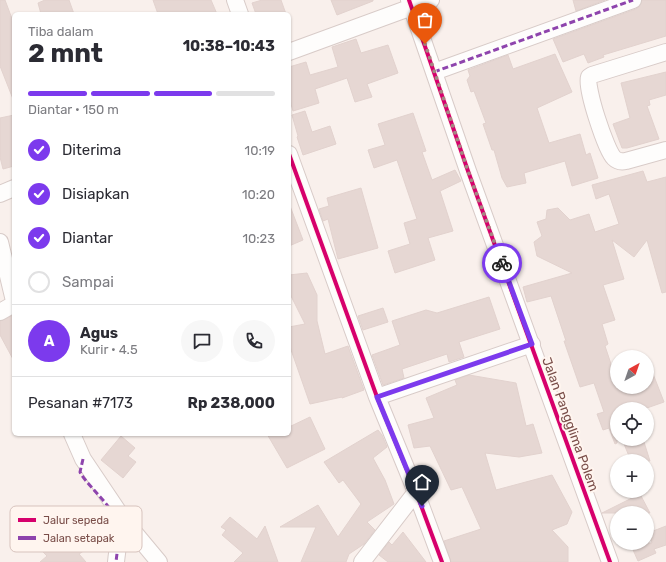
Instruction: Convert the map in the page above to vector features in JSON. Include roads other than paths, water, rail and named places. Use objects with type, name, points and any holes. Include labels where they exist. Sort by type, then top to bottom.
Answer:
[{"type":"street","points":[[235,0],[239,12]]},
{"type":"street","points":[[291,51],[410,4],[431,0]]},
{"type":"street","points":[[434,72],[633,0]]},
{"type":"street","name":"Jalan Pangglima Polem","points":[[410,4],[468,171],[610,562]]},
{"type":"street","points":[[666,52],[592,75],[589,77],[588,82],[589,94],[611,153],[615,159],[622,162],[666,150]]},
{"type":"street","points":[[291,160],[377,397],[416,492],[442,562]]},
{"type":"street","points":[[0,194],[12,189]]},
{"type":"street","points":[[0,242],[12,294]]},
{"type":"street","points":[[0,312],[12,304]]},
{"type":"street","points":[[377,397],[532,344]]},
{"type":"street","points":[[73,436],[83,459],[115,506]]},
{"type":"street","points":[[83,459],[80,472],[81,474],[107,506]]},
{"type":"street","points":[[362,562],[416,492]]},
{"type":"street","points":[[142,542],[159,562]]},
{"type":"street","points":[[116,562],[117,552]]}]
